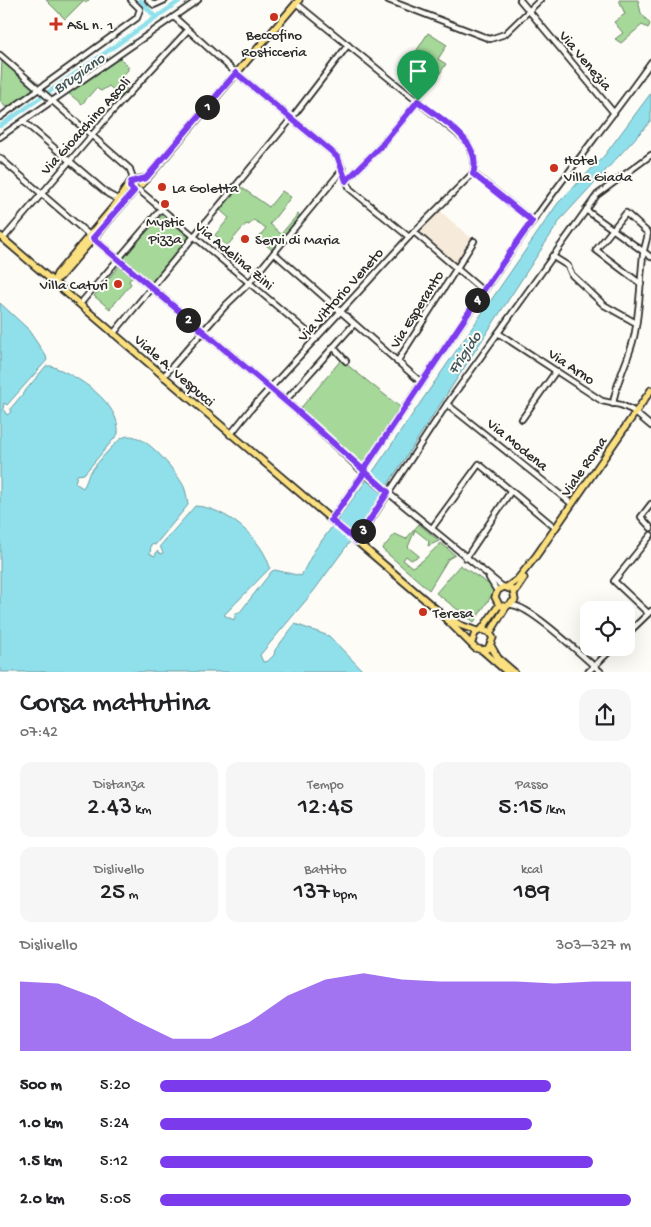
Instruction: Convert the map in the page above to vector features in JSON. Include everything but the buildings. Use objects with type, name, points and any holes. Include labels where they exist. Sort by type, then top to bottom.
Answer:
[{"type":"main road","points":[[91,238],[119,200],[146,178],[297,2]]},
{"type":"main road","points":[[54,281],[60,277],[136,185]]},
{"type":"main road","name":"Viale A. Vespucci","points":[[2,237],[230,435],[333,521]]},
{"type":"main road","name":"Viale Roma","points":[[497,591],[519,578],[536,556],[651,390]]},
{"type":"main road","points":[[355,540],[438,610],[472,642],[475,648],[482,650],[507,672]]},
{"type":"main road","name":"Viale Roma","points":[[490,633],[512,601],[536,556]]},
{"type":"main road","points":[[472,642],[473,636],[480,630],[498,605],[512,601],[505,587]]},
{"type":"main road","points":[[497,591],[495,599],[498,605]]},
{"type":"main road","points":[[438,610],[460,625],[490,633],[493,641],[491,646],[498,658],[514,672]]},
{"type":"main road","points":[[482,650],[491,646]]},
{"type":"street","points":[[0,117],[137,18],[140,9],[131,0]]},
{"type":"street","points":[[148,0],[156,5],[165,0]]},
{"type":"street","points":[[0,137],[198,0]]},
{"type":"street","points":[[388,0],[490,39],[501,37],[540,0]]},
{"type":"street","name":"Via Venezia","points":[[520,0],[614,113]]},
{"type":"street","points":[[297,2],[468,143],[475,165],[473,174],[532,221]]},
{"type":"street","points":[[174,17],[236,73],[331,151],[343,170],[350,189],[409,237]]},
{"type":"street","name":"Via Gioacchino Ascoli","points":[[2,237],[188,30]]},
{"type":"street","points":[[113,334],[291,119],[348,45]]},
{"type":"street","name":"Via Adelina Zini","points":[[0,55],[130,169],[136,185],[161,210],[195,236],[316,339]]},
{"type":"street","points":[[651,62],[532,221],[366,466],[366,474],[333,521],[355,540],[446,404],[586,210],[605,187],[651,155]]},
{"type":"street","points":[[346,181],[382,145],[418,101]]},
{"type":"street","points":[[23,121],[119,200]]},
{"type":"street","points":[[0,158],[201,333],[285,401],[366,474],[466,558],[505,587]]},
{"type":"street","points":[[163,377],[201,333],[249,283],[343,170]]},
{"type":"street","name":"Via Vittorio Veneto","points":[[230,435],[409,237],[473,174]]},
{"type":"street","points":[[80,304],[161,210]]},
{"type":"street","points":[[586,210],[651,257]]},
{"type":"street","points":[[613,404],[618,380],[632,345],[636,323],[641,284],[644,252],[648,230],[626,213],[597,246],[597,252],[641,284]]},
{"type":"street","points":[[414,232],[483,291]]},
{"type":"street","name":"Via Esperanto","points":[[398,362],[474,241]]},
{"type":"street","points":[[274,253],[422,382]]},
{"type":"street","points":[[552,256],[570,269],[572,275],[604,305],[636,323]]},
{"type":"street","points":[[285,401],[354,324]]},
{"type":"street","name":"Via Arno","points":[[498,333],[602,401],[621,405],[651,426]]},
{"type":"street","points":[[333,347],[346,361]]},
{"type":"street","points":[[522,419],[556,371]]},
{"type":"street","name":"Via Modena","points":[[446,404],[572,504]]},
{"type":"street","points":[[432,528],[479,464],[552,525]]},
{"type":"street","points":[[466,558],[511,491]]},
{"type":"street","points":[[651,504],[641,517],[651,528]]},
{"type":"street","points":[[635,626],[650,612],[614,581],[651,534]]},
{"type":"street","points":[[486,573],[497,591]]},
{"type":"street","points":[[512,601],[521,606],[601,672]]},
{"type":"street","points":[[588,672],[605,656]]},
{"type":"shaded area","points":[[439,210],[472,239],[455,263],[419,232]]},
{"type":"green space","points":[[46,0],[89,0],[86,3],[83,1],[65,19]]},
{"type":"green space","points":[[619,0],[638,0],[641,13],[650,24],[648,28],[642,25],[621,43],[615,39],[623,33],[614,22],[625,14]]},
{"type":"green space","points":[[428,33],[447,45],[438,59],[446,64],[435,81],[427,75],[428,73],[410,61]]},
{"type":"green space","points":[[119,57],[128,66],[128,70],[118,81],[129,91],[122,98],[109,86],[101,91],[96,88],[82,104],[68,93]]},
{"type":"green space","points":[[2,60],[34,90],[6,108],[0,100]]},
{"type":"green space","points":[[238,185],[269,207],[282,191],[291,197],[270,224],[281,234],[298,214],[301,217],[272,250],[258,238],[266,228],[254,220],[249,225],[246,224],[227,246],[215,235],[229,218],[220,210],[233,195],[232,193]]},
{"type":"green space","points":[[162,215],[187,231],[186,234],[189,237],[184,247],[180,248],[169,265],[165,265],[151,283],[123,260],[135,241],[146,233]]},
{"type":"green space","points":[[119,266],[132,277],[129,281],[131,284],[110,309],[94,296]]},
{"type":"green space","points":[[341,360],[400,407],[362,466],[300,409]]},
{"type":"green space","points":[[419,524],[439,541],[428,546],[429,541],[415,530],[408,547],[419,556],[411,560],[406,556],[403,560],[412,567],[422,561],[441,543],[455,555],[448,559],[429,590],[382,549],[395,534],[406,539]]},
{"type":"green space","points":[[460,565],[496,589],[474,622],[436,593]]},
{"type":"water","name":"Frigido","points":[[651,93],[651,121],[561,219],[357,532],[313,592],[260,655],[263,662],[268,661],[295,624],[329,636],[364,672],[0,672],[0,303],[27,328],[47,360],[7,405],[4,403],[3,409],[7,415],[46,366],[51,366],[73,376],[95,392],[105,401],[117,423],[118,434],[84,474],[77,475],[75,483],[83,488],[89,474],[111,448],[120,439],[132,436],[140,439],[157,452],[182,483],[188,505],[155,545],[151,544],[150,554],[155,556],[157,551],[161,554],[163,553],[160,546],[195,506],[207,508],[230,518],[241,526],[260,546],[270,568],[224,615],[234,620],[236,613],[240,612],[272,571],[301,576],[314,551],[372,473],[558,203],[604,156]]},
{"type":"waterway","name":"Brugiano","points":[[140,0],[156,18]]},
{"type":"waterway","name":"Brugiano","points":[[0,126],[181,0]]},
{"type":"place","name":"Beccofino Rosticceria","points":[[274,17]]},
{"type":"place","name":"ASL n. 1","points":[[56,24]]},
{"type":"place","name":"Hotel Villa Giada","points":[[554,168]]},
{"type":"place","name":"La Goletta","points":[[162,187]]},
{"type":"place","name":"Mystic Pizza","points":[[165,204]]},
{"type":"place","name":"Servi di Maria","points":[[245,239]]},
{"type":"place","name":"Villa Caturi","points":[[118,284]]},
{"type":"place","name":"Teresa","points":[[423,612]]},
{"type":"route","points":[[418,101],[371,158],[346,181],[338,158],[331,151],[236,73],[146,178],[139,181],[134,180],[130,183],[131,190],[134,191],[93,238],[270,390],[303,416],[364,473],[388,492],[356,541],[331,520],[364,473],[366,466],[483,291],[532,221],[473,174],[475,165],[468,143],[418,101]]}]
